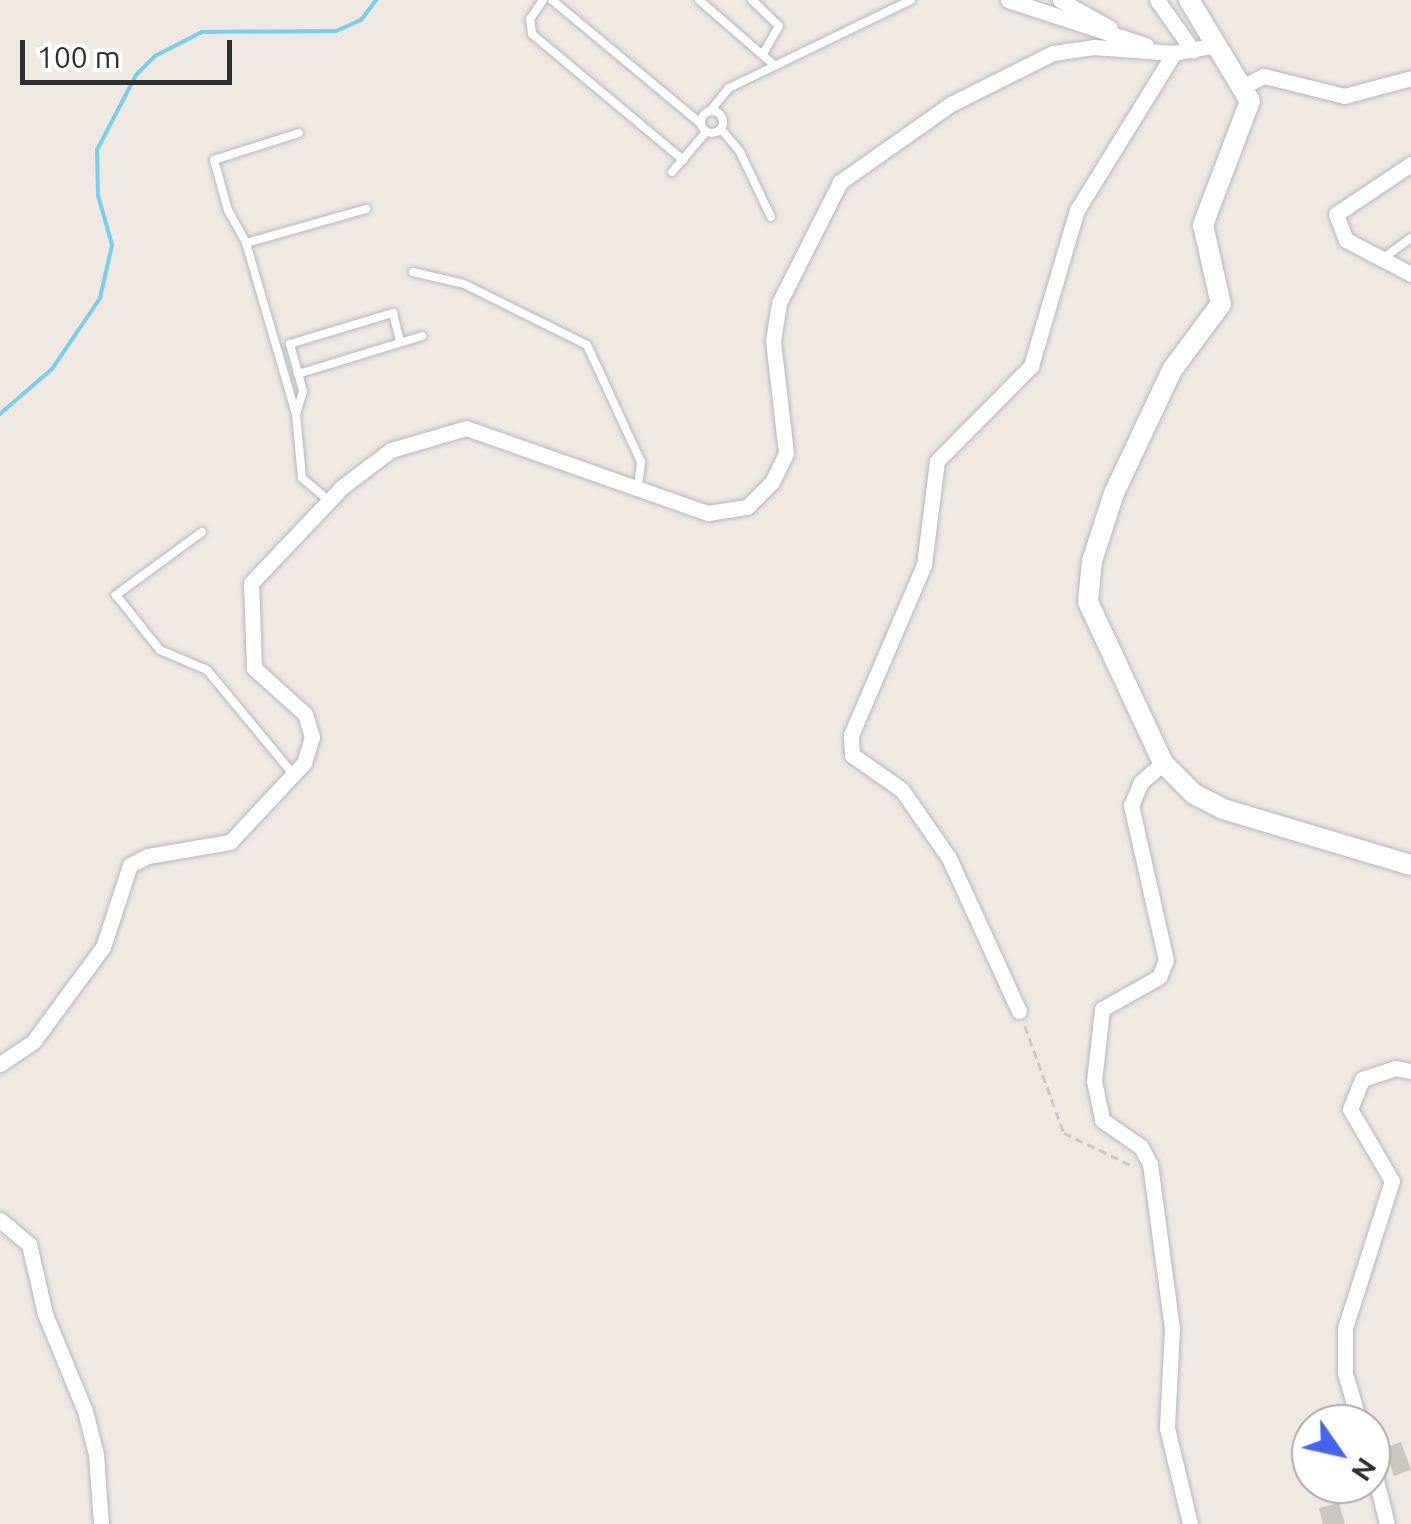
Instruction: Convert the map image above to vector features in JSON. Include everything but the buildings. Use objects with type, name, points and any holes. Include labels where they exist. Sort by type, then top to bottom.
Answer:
[{"type":"street","points":[[1008,0],[1113,30]]},
{"type":"street","points":[[1060,0],[1152,48]]},
{"type":"street","points":[[1156,0],[1193,51]]},
{"type":"street","points":[[1188,0],[1244,86],[1246,120],[1214,185],[1203,225],[1220,309],[1172,370],[1114,492],[1088,584],[1092,616],[1163,763],[1194,794],[1223,809],[1411,865]]},
{"type":"street","points":[[0,1064],[33,1042],[103,947],[130,865],[148,856],[230,842],[295,775],[310,751],[310,724],[254,668],[251,583],[328,500],[392,450],[466,428],[722,515],[747,507],[772,482],[787,437],[774,322],[826,202],[848,175],[1014,69],[1072,48],[1152,48],[1174,52],[1218,46]]},
{"type":"street","points":[[1019,1011],[949,858],[902,790],[852,755],[852,735],[924,565],[937,461],[1031,366],[1077,210],[1174,52]]},
{"type":"street","points":[[1244,86],[1264,76],[1344,96],[1411,78]]},
{"type":"street","points":[[1411,164],[1336,214],[1346,240],[1411,274]]},
{"type":"street","points":[[1163,763],[1140,782],[1131,804],[1166,949],[1164,970],[1107,1003],[1097,1018],[1092,1048],[1102,1120],[1146,1154],[1172,1328],[1167,1428],[1190,1524]]},
{"type":"street","points":[[1354,1404],[1345,1373],[1343,1340],[1392,1181],[1350,1110],[1362,1079],[1395,1068],[1411,1071]]},
{"type":"street","points":[[0,1220],[29,1244],[44,1314],[84,1410],[96,1454],[101,1524]]},
{"type":"lane","points":[[543,0],[529,24],[535,38],[683,160]]},
{"type":"lane","points":[[552,0],[700,122],[706,132]]},
{"type":"lane","points":[[699,0],[764,52],[774,65]]},
{"type":"lane","points":[[752,0],[779,26],[764,52]]},
{"type":"lane","points":[[700,122],[729,88],[903,1]]},
{"type":"lane","points":[[711,110],[722,116],[720,129],[740,152],[771,217]]},
{"type":"lane","points":[[672,172],[706,132],[720,129]]},
{"type":"lane","points":[[299,133],[214,160],[228,210],[246,243],[296,414],[302,478],[328,500]]},
{"type":"lane","points":[[246,243],[366,210]]},
{"type":"lane","points":[[1380,261],[1411,238]]},
{"type":"lane","points":[[412,272],[464,284],[587,344],[640,462],[638,485]]},
{"type":"lane","points":[[296,414],[302,400],[290,344],[393,313],[400,342]]},
{"type":"lane","points":[[298,374],[422,336]]},
{"type":"lane","points":[[202,532],[116,594],[160,650],[207,670],[282,769],[295,775]]},
{"type":"path","points":[[1019,1011],[1064,1133],[1129,1162],[1153,1193]]},
{"type":"waterway","points":[[0,414],[52,369],[100,298],[112,245],[98,195],[97,150],[136,75],[155,56],[202,32],[336,31],[361,20],[376,0]]}]
